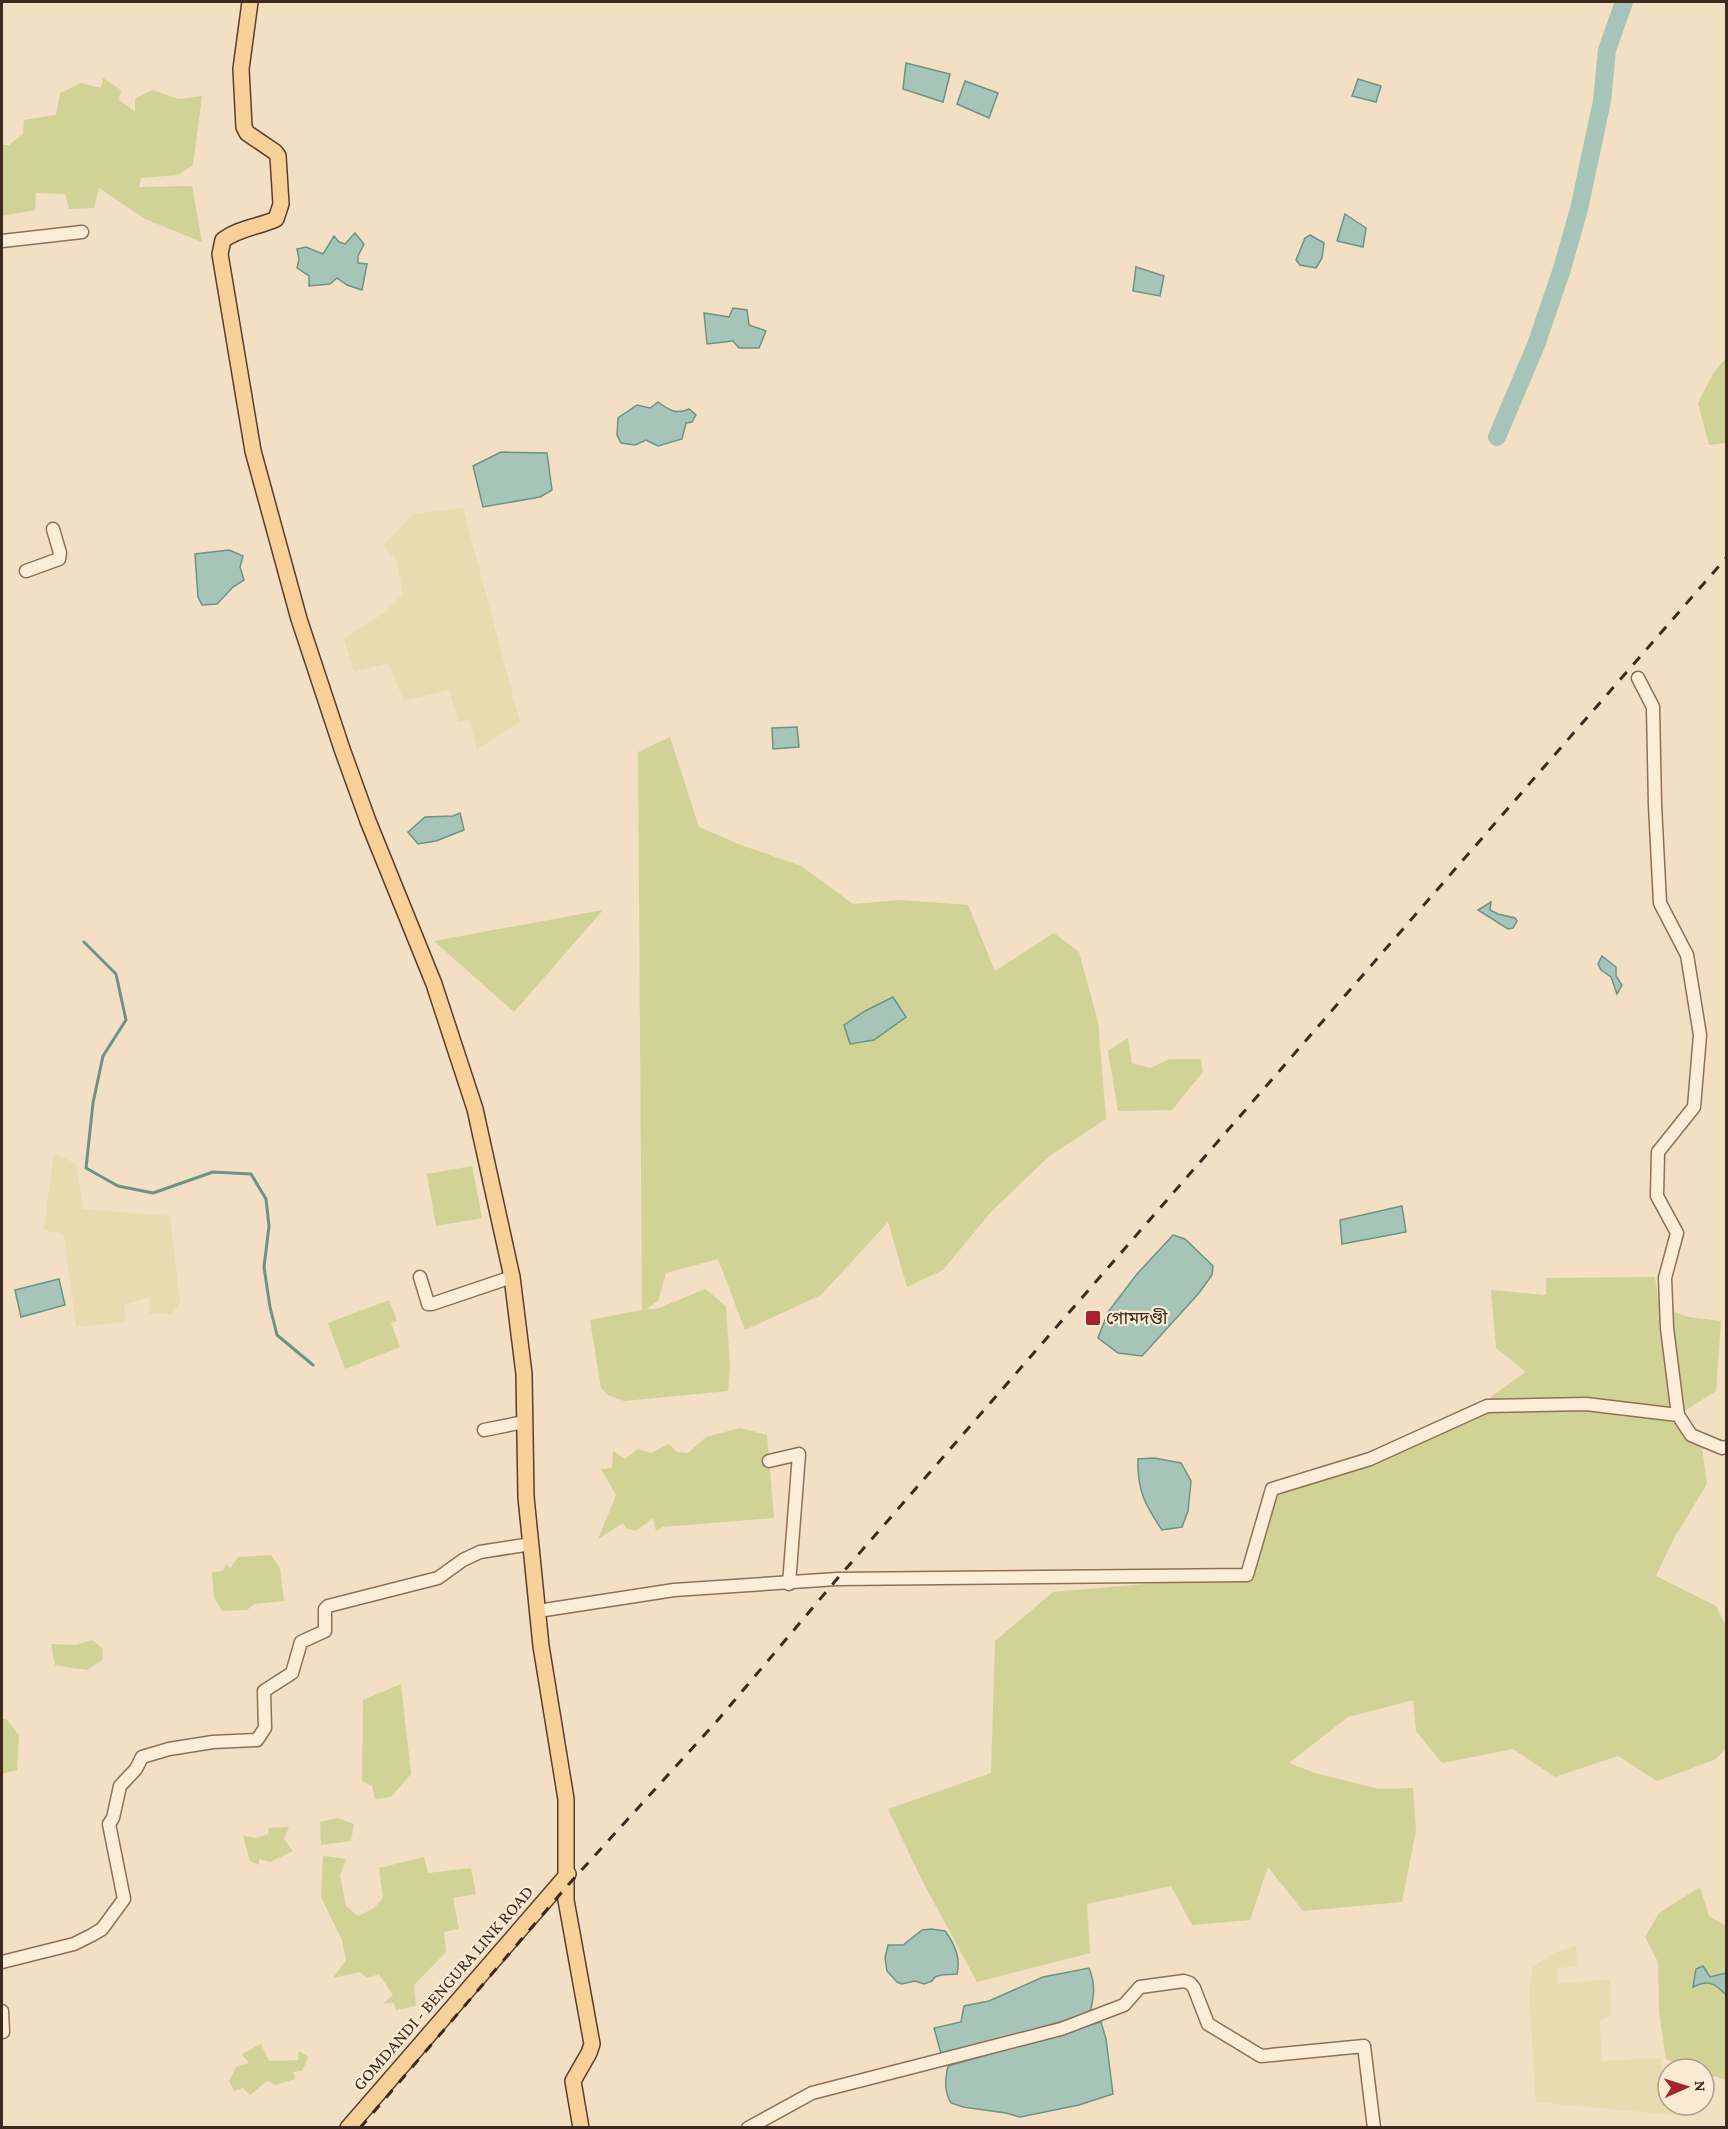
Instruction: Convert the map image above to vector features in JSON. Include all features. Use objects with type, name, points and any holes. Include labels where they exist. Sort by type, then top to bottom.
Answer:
[{"type":"main road","points":[[250,2],[241,69],[244,127],[247,133],[278,156],[281,204],[276,219],[234,232],[223,240],[220,254],[253,451],[299,619],[368,821],[434,984],[475,1109],[512,1277],[525,1374],[526,1497],[541,1646],[566,1799],[568,1874],[566,1900],[592,2044],[573,2081],[581,2127]]},
{"type":"main road","name":"GOMDANDI - BENGURA LINK ROAD","points":[[348,2127],[568,1874]]},
{"type":"street","points":[[2,241],[82,232]]},
{"type":"street","points":[[26,571],[59,559],[60,553],[53,529]]},
{"type":"street","points":[[1638,678],[1653,707],[1660,903],[1688,955],[1700,1035],[1694,1107],[1658,1152],[1657,1196],[1677,1233],[1665,1278],[1667,1328],[1678,1414],[1691,1435],[1726,1448]]},
{"type":"street","points":[[420,1277],[428,1304],[432,1304],[512,1277]]},
{"type":"street","points":[[538,1611],[674,1590],[837,1579],[1247,1575],[1272,1489],[1370,1459],[1487,1406],[1586,1404],[1678,1414]]},
{"type":"street","points":[[484,1430],[524,1422]]},
{"type":"street","points":[[769,1461],[799,1454],[789,1584]]},
{"type":"street","points":[[2,1962],[74,1944],[102,1929],[124,1899],[109,1824],[113,1818],[120,1786],[136,1769],[142,1757],[169,1749],[213,1742],[257,1740],[265,1728],[264,1691],[294,1671],[301,1642],[325,1631],[325,1609],[328,1606],[438,1578],[463,1560],[480,1552],[531,1544]]},
{"type":"street","points":[[748,2127],[812,2093],[1061,2029],[1124,2005],[1140,1987],[1184,1981],[1190,1983],[1194,1988],[1208,2024],[1261,2056],[1364,2046],[1374,2127]]},
{"type":"street","points":[[2,2011],[3,2032]]},
{"type":"shaded area","points":[[906,63],[950,74],[943,102],[903,89]]},
{"type":"shaded area","points":[[1358,79],[1381,86],[1376,102],[1352,96]]},
{"type":"shaded area","points":[[965,81],[998,93],[989,118],[957,104]]},
{"type":"shaded area","points":[[1345,214],[1366,228],[1363,247],[1337,241]]},
{"type":"shaded area","points":[[355,233],[364,244],[358,256],[358,263],[367,264],[362,290],[347,285],[337,278],[330,284],[309,286],[309,276],[297,268],[299,259],[297,249],[306,247],[323,254],[334,236],[339,242],[345,244]]},
{"type":"shaded area","points":[[1310,235],[1324,243],[1322,258],[1316,268],[1300,265],[1296,260],[1305,238]]},
{"type":"shaded area","points":[[1136,267],[1164,276],[1160,296],[1133,291]]},
{"type":"shaded area","points":[[733,308],[747,310],[749,325],[766,331],[759,348],[739,348],[733,341],[707,344],[704,313],[729,317]]},
{"type":"shaded area","points":[[658,402],[673,411],[680,412],[689,409],[696,415],[692,422],[686,423],[682,439],[658,446],[646,440],[635,445],[621,443],[617,435],[618,418],[637,405],[650,408]]},
{"type":"shaded area","points":[[501,452],[547,453],[552,490],[540,497],[483,507],[473,466]]},
{"type":"shaded area","points":[[463,508],[520,722],[477,749],[469,719],[458,722],[449,690],[404,701],[388,663],[354,672],[344,639],[384,613],[403,594],[397,561],[383,546],[413,514]]},
{"type":"shaded area","points":[[229,550],[243,556],[240,567],[244,580],[233,587],[217,604],[202,605],[198,597],[195,554]]},
{"type":"shaded area","points":[[797,727],[799,747],[773,749],[772,728]]},
{"type":"shaded area","points":[[460,813],[464,830],[436,841],[418,844],[408,832],[425,817],[453,816]]},
{"type":"shaded area","points":[[1491,902],[1490,910],[1515,918],[1517,921],[1513,928],[1508,929],[1478,910]]},
{"type":"shaded area","points":[[1602,956],[1616,967],[1616,976],[1622,985],[1617,994],[1611,977],[1601,970],[1598,964]]},
{"type":"shaded area","points":[[893,997],[906,1017],[874,1040],[850,1044],[844,1025]]},
{"type":"shaded area","points":[[54,1153],[76,1164],[83,1209],[170,1216],[180,1302],[172,1314],[150,1314],[149,1297],[124,1305],[126,1322],[76,1327],[64,1235],[44,1230]]},
{"type":"shaded area","points":[[1402,1206],[1406,1232],[1342,1244],[1340,1220]]},
{"type":"shaded area","points":[[1173,1235],[1185,1239],[1213,1266],[1212,1275],[1199,1293],[1142,1356],[1118,1353],[1098,1338],[1108,1312],[1137,1274]]},
{"type":"shaded area","points":[[59,1279],[65,1305],[21,1317],[15,1290]]},
{"type":"shaded area","points":[[1154,1458],[1181,1463],[1191,1481],[1188,1511],[1182,1527],[1162,1530],[1143,1497],[1138,1459]]},
{"type":"shaded area","points":[[922,1930],[945,1931],[952,1941],[958,1957],[957,1974],[941,1975],[924,1984],[915,1981],[902,1984],[897,1982],[887,1971],[885,1958],[888,1945],[903,1945]]},
{"type":"shaded area","points":[[1576,1946],[1577,1965],[1557,1969],[1557,1984],[1610,1979],[1611,2015],[1600,2021],[1601,2061],[1656,2058],[1656,2113],[1536,2102],[1529,1992],[1533,1967],[1556,1952]]},
{"type":"shaded area","points":[[1703,1966],[1710,1977],[1726,1973],[1725,1994],[1710,1983],[1702,1983],[1693,1987],[1696,1969]]},
{"type":"shaded area","points":[[1089,1968],[1094,1990],[1090,2013],[942,2057],[934,2028],[961,2022],[964,2006],[989,2001],[1043,1977]]},
{"type":"shaded area","points":[[1101,2022],[1106,2039],[1113,2094],[1079,2105],[1020,2117],[951,2103],[946,2085],[948,2066]]},
{"type":"green space","points":[[103,78],[121,90],[119,100],[135,112],[135,99],[152,90],[178,99],[202,96],[193,165],[178,175],[141,178],[139,187],[192,186],[202,242],[145,219],[99,188],[94,208],[69,209],[65,194],[36,193],[35,210],[2,216],[2,145],[9,145],[23,134],[24,120],[56,115],[60,93],[81,83],[101,88]]},
{"type":"green space","points":[[1726,358],[1726,443],[1709,445],[1698,403],[1714,372]]},
{"type":"green space","points":[[670,737],[699,827],[741,845],[801,866],[853,904],[901,900],[968,905],[995,971],[1054,933],[1079,952],[1098,1022],[1106,1119],[1048,1157],[991,1212],[943,1270],[907,1287],[888,1222],[821,1295],[745,1330],[718,1259],[666,1273],[658,1301],[646,1309],[657,1309],[705,1289],[726,1306],[730,1367],[728,1391],[624,1401],[608,1395],[601,1388],[590,1320],[642,1310],[638,752]]},
{"type":"green space","points":[[603,910],[514,1012],[434,941]]},
{"type":"green space","points":[[1128,1038],[1132,1063],[1150,1068],[1170,1059],[1201,1059],[1203,1072],[1172,1110],[1118,1111],[1108,1051]]},
{"type":"green space","points":[[472,1166],[482,1218],[436,1226],[427,1174]]},
{"type":"green space","points":[[1655,1277],[1659,1306],[1688,1317],[1721,1321],[1716,1391],[1678,1415],[1701,1439],[1707,1484],[1674,1538],[1656,1576],[1716,1606],[1726,1626],[1726,1749],[1714,1760],[1657,1781],[1618,1756],[1555,1777],[1513,1749],[1442,1763],[1416,1731],[1413,1700],[1348,1717],[1289,1763],[1315,1773],[1379,1789],[1413,1788],[1416,1831],[1402,1902],[1303,1911],[1268,1867],[1250,1920],[1192,1925],[1171,1886],[1087,1904],[1090,1953],[977,1982],[923,1882],[888,1809],[991,1773],[995,1641],[1053,1592],[1247,1575],[1272,1489],[1487,1406],[1492,1396],[1526,1372],[1496,1348],[1491,1290],[1546,1295],[1546,1278]]},
{"type":"green space","points":[[389,1300],[397,1321],[391,1323],[400,1347],[345,1369],[328,1323]]},
{"type":"green space","points":[[740,1428],[767,1435],[774,1518],[663,1527],[656,1531],[653,1518],[636,1531],[627,1529],[623,1523],[598,1539],[616,1495],[601,1469],[612,1468],[613,1451],[625,1459],[638,1449],[651,1453],[669,1444],[677,1452],[688,1453],[706,1437]]},
{"type":"green space","points":[[271,1555],[280,1568],[284,1601],[254,1604],[247,1610],[222,1611],[214,1597],[212,1572],[223,1571],[226,1564],[230,1568],[238,1557]]},
{"type":"green space","points":[[92,1640],[103,1649],[102,1660],[87,1670],[55,1665],[51,1644],[76,1645]]},
{"type":"green space","points":[[401,1684],[411,1774],[391,1797],[375,1799],[372,1786],[362,1781],[363,1700]]},
{"type":"green space","points":[[2,1719],[6,1719],[19,1735],[17,1770],[2,1774]]},
{"type":"green space","points":[[338,1818],[354,1824],[351,1841],[321,1845],[320,1822]]},
{"type":"green space","points":[[289,1827],[284,1839],[293,1851],[270,1862],[259,1859],[259,1865],[250,1861],[243,1836],[257,1838],[268,1834],[269,1828]]},
{"type":"green space","points":[[323,1856],[346,1859],[340,1876],[346,1906],[358,1916],[374,1908],[383,1898],[379,1868],[424,1857],[428,1873],[471,1868],[476,1894],[453,1898],[459,1929],[444,1932],[446,1952],[414,1985],[416,2006],[396,2010],[394,2003],[383,2004],[393,1995],[379,1974],[367,1978],[360,1972],[333,1978],[346,1960],[342,1940],[321,1897]]},
{"type":"green space","points":[[1700,1887],[1709,1916],[1726,1926],[1726,2080],[1716,2077],[1716,2057],[1666,2057],[1659,2012],[1658,1962],[1645,1937],[1659,1913]]},
{"type":"green space","points":[[261,2044],[269,2061],[298,2060],[299,2051],[308,2057],[302,2071],[293,2072],[295,2079],[276,2085],[267,2081],[250,2095],[243,2088],[234,2091],[229,2081],[236,2067],[249,2063],[242,2054]]},
{"type":"waterway","points":[[1497,437],[1536,345],[1562,269],[1579,209],[1602,101],[1607,50],[1624,2]]},
{"type":"waterway","points":[[84,942],[116,974],[126,1020],[103,1056],[93,1103],[86,1168],[118,1186],[153,1193],[213,1172],[251,1174],[266,1199],[269,1226],[264,1267],[277,1335],[313,1365]]},
{"type":"railway","points":[[360,2128],[568,1885],[717,1721],[837,1579],[1726,558]]},
{"type":"place","name":"গোমদণ্ডী","points":[[1093,1318]]}]
